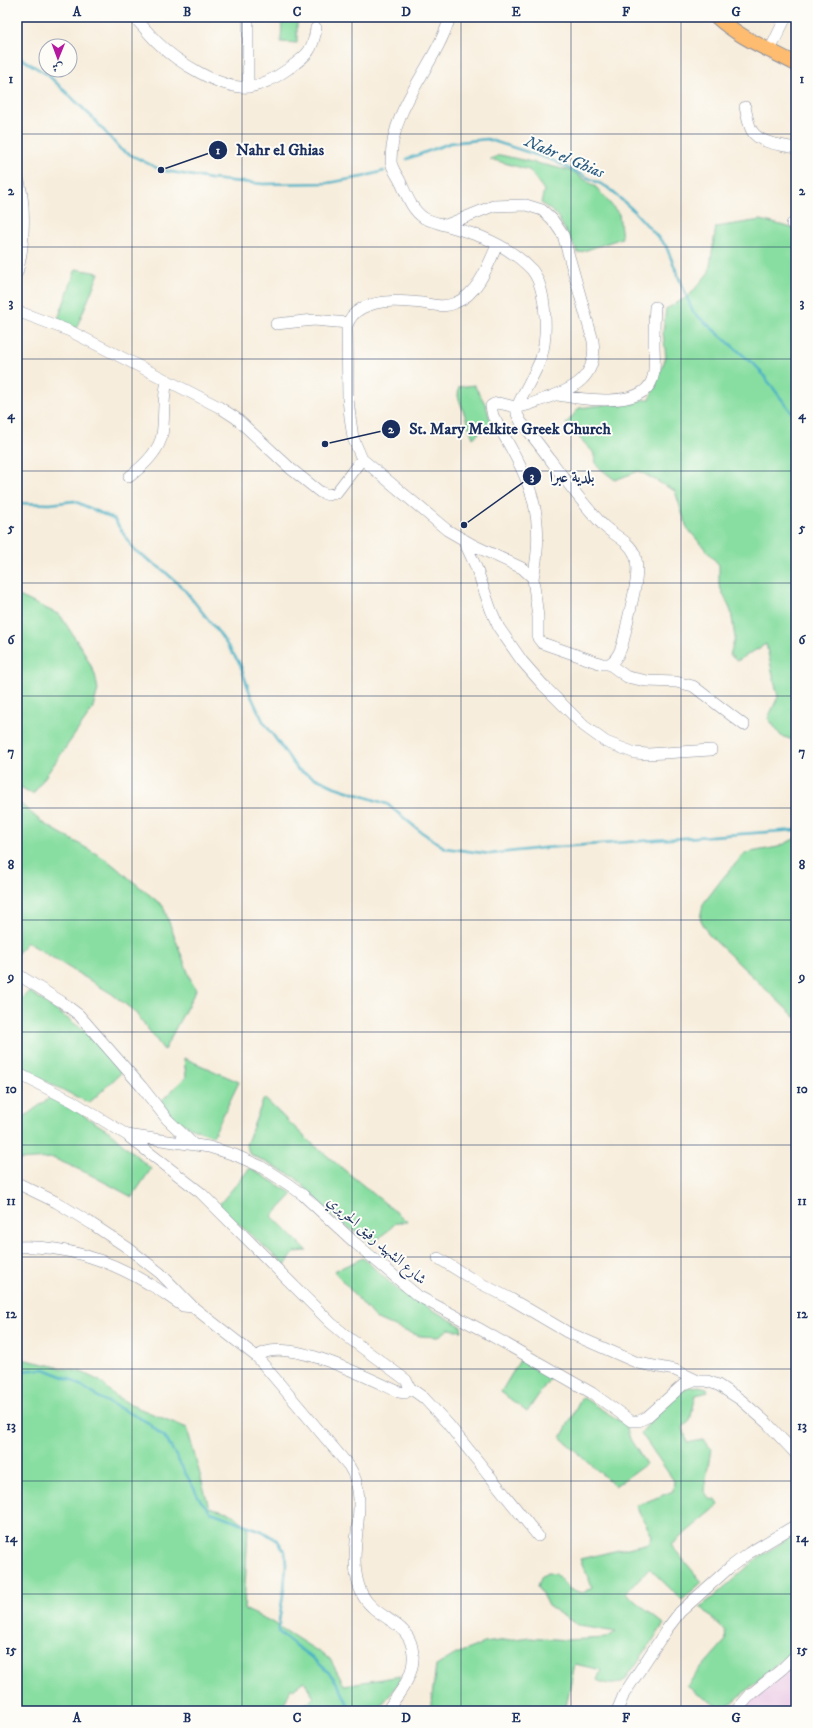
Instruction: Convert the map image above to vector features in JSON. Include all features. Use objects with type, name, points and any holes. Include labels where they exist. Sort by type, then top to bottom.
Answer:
[{"type":"main road","points":[[716,17],[735,32],[796,64]]},
{"type":"street","points":[[248,17],[248,87]]},
{"type":"street","points":[[450,17],[437,49],[409,95],[397,127],[391,160],[407,198],[414,208],[424,217],[482,237],[519,259],[533,271],[543,300],[546,322],[545,341],[541,359],[517,407],[517,414],[521,422],[602,525],[620,537],[634,553],[637,566],[624,637],[616,658],[609,664]]},
{"type":"street","points":[[770,50],[786,17]]},
{"type":"street","points":[[138,18],[157,42],[178,60],[194,70],[223,83],[248,87],[285,72],[306,55],[311,49],[316,28]]},
{"type":"street","points":[[745,107],[750,125],[755,135],[763,140],[796,148]]},
{"type":"street","points":[[17,176],[22,192],[23,215],[21,256],[17,273]]},
{"type":"street","points":[[446,225],[493,206],[526,205],[542,210],[552,219],[563,235],[594,340],[595,353],[590,371],[567,392],[517,407],[500,403],[491,406],[493,416],[525,474],[538,517],[538,557],[533,578],[538,617],[539,640],[545,645],[602,664],[609,664],[626,677],[676,682],[694,686],[744,725]]},
{"type":"street","points":[[497,245],[479,282],[462,300],[456,303],[441,306],[400,301],[384,302],[370,305],[358,311],[348,323],[348,399],[352,438],[362,459],[431,518],[447,530],[463,539],[522,568],[533,578]]},
{"type":"street","points":[[558,395],[615,400],[633,396],[648,388],[654,373],[655,307]]},
{"type":"street","points":[[17,311],[70,331],[167,382],[219,407],[236,418],[291,469],[324,493],[334,494],[339,491],[362,459]]},
{"type":"street","points":[[276,324],[314,320],[348,323]]},
{"type":"street","points":[[129,476],[145,463],[160,441],[162,432],[163,404],[167,382]]},
{"type":"street","points":[[463,539],[476,567],[499,628],[522,661],[542,685],[584,726],[606,742],[635,753],[648,754],[711,750]]},
{"type":"street","points":[[17,974],[62,1002],[79,1015],[141,1086],[167,1119],[193,1144]]},
{"type":"street","name":"شارع الشهيد رفيق الحريري","points":[[17,1073],[72,1101],[127,1135],[193,1144],[235,1155],[260,1166],[303,1195],[414,1294],[592,1393],[631,1421],[643,1419],[679,1387],[687,1382],[696,1380]]},
{"type":"street","points":[[127,1135],[201,1192],[331,1323],[406,1380],[410,1388],[424,1398],[448,1424],[538,1536]]},
{"type":"street","points":[[17,1183],[68,1210],[128,1248],[168,1280],[193,1306],[257,1357],[343,1458],[356,1480],[360,1499],[354,1548],[358,1583],[369,1604],[378,1613],[402,1628],[409,1637],[412,1647],[413,1659],[411,1672],[387,1711]]},
{"type":"street","points":[[17,1247],[55,1248],[101,1261],[128,1272],[183,1306],[193,1306]]},
{"type":"street","points":[[438,1258],[472,1279],[510,1298],[567,1332],[638,1363],[675,1370],[696,1380],[712,1382],[741,1400],[767,1423],[796,1454]]},
{"type":"street","points":[[257,1357],[268,1350],[294,1352],[313,1356],[351,1370],[399,1392],[405,1393],[410,1388]]},
{"type":"street","points":[[617,1711],[628,1689],[667,1629],[680,1612],[729,1568],[749,1553],[796,1525]]},
{"type":"street","points":[[736,1711],[751,1694],[782,1669],[796,1655]]},
{"type":"shaded area","points":[[796,1661],[796,1711],[740,1711]]},
{"type":"green space","points":[[282,17],[297,17],[297,43],[281,42]]},
{"type":"green space","points":[[500,155],[572,171],[596,187],[619,214],[622,238],[578,253],[556,214],[541,203],[544,190],[529,170],[490,159]]},
{"type":"green space","points":[[761,220],[796,229],[796,741],[781,736],[768,718],[778,697],[766,644],[737,661],[730,655],[735,638],[731,611],[719,585],[719,565],[687,528],[675,491],[639,471],[615,480],[597,466],[593,452],[566,424],[579,408],[650,399],[666,357],[663,332],[666,309],[689,296],[709,272],[716,227]]},
{"type":"green space","points":[[76,269],[99,273],[76,329],[58,319]]},
{"type":"green space","points":[[474,385],[486,405],[491,423],[473,438],[458,396],[459,387]]},
{"type":"green space","points":[[17,595],[60,615],[84,652],[95,674],[98,690],[92,710],[33,794],[20,787],[17,780]]},
{"type":"green space","points":[[17,801],[43,823],[107,860],[163,906],[196,990],[164,1050],[134,1011],[112,994],[27,942],[17,954]]},
{"type":"green space","points":[[796,838],[796,1018],[708,934],[700,918],[703,904],[722,879],[745,853],[778,847]]},
{"type":"green space","points":[[29,991],[89,1034],[121,1073],[89,1103],[17,1067],[17,1004]]},
{"type":"green space","points":[[184,1058],[239,1082],[213,1136],[183,1124],[171,1114],[162,1100],[186,1077]]},
{"type":"green space","points":[[52,1096],[110,1132],[151,1169],[132,1197],[89,1174],[53,1158],[17,1160],[17,1122]]},
{"type":"green space","points":[[264,1098],[309,1141],[408,1222],[397,1222],[373,1244],[330,1215],[296,1178],[250,1154],[246,1145]]},
{"type":"green space","points":[[250,1168],[293,1194],[272,1216],[307,1251],[295,1252],[285,1265],[218,1206]]},
{"type":"green space","points":[[363,1258],[398,1290],[461,1326],[462,1331],[449,1329],[438,1337],[420,1336],[375,1318],[334,1271]]},
{"type":"green space","points":[[17,1358],[81,1372],[100,1381],[113,1394],[131,1405],[187,1428],[209,1507],[232,1513],[248,1528],[244,1609],[270,1621],[330,1659],[344,1685],[401,1676],[399,1682],[384,1702],[376,1707],[361,1711],[294,1711],[314,1698],[304,1681],[293,1689],[291,1687],[282,1711],[17,1711]]},
{"type":"green space","points":[[520,1360],[550,1378],[527,1412],[501,1392]]},
{"type":"green space","points":[[699,1386],[707,1388],[708,1392],[696,1395],[690,1421],[683,1427],[687,1443],[702,1440],[706,1442],[711,1449],[704,1491],[710,1499],[716,1500],[719,1505],[671,1545],[702,1582],[682,1600],[649,1568],[626,1593],[664,1624],[625,1680],[615,1684],[604,1683],[597,1680],[601,1670],[575,1664],[565,1711],[430,1711],[436,1666],[456,1654],[484,1643],[530,1637],[566,1640],[606,1638],[616,1632],[579,1626],[548,1606],[538,1586],[541,1577],[547,1573],[556,1574],[569,1589],[583,1593],[592,1587],[580,1559],[649,1543],[652,1536],[636,1506],[673,1491],[674,1481],[641,1433],[677,1394],[689,1387]]},
{"type":"green space","points":[[582,1397],[626,1425],[630,1439],[646,1464],[615,1486],[561,1438]]},
{"type":"green space","points":[[796,1534],[796,1650],[785,1657],[724,1710],[687,1686],[726,1640],[725,1631],[700,1607],[759,1557]]},
{"type":"waterway","name":"Nahr el Ghias","points":[[17,56],[48,75],[92,117],[121,150],[161,170],[210,179],[263,184],[328,183],[362,177],[384,171]]},
{"type":"waterway","name":"Nahr el Ghias","points":[[407,159],[450,143],[487,139],[552,160],[607,187],[632,209],[666,246],[693,312],[758,368],[796,418]]},
{"type":"waterway","points":[[17,503],[50,504],[74,501],[114,519],[134,550],[163,570],[183,588],[219,633],[240,664],[251,696],[263,721],[298,770],[335,787],[387,804],[420,831],[445,848],[490,854],[543,848],[796,830]]},
{"type":"waterway","points":[[17,1373],[21,1371],[44,1369],[72,1380],[102,1399],[147,1422],[167,1440],[201,1501],[211,1512],[262,1531],[278,1541],[285,1552],[286,1565],[279,1632],[320,1664],[329,1673],[340,1688],[350,1711]]},
{"type":"place","name":"Nahr el Ghias","points":[[161,170]]},
{"type":"place","name":"St. Mary Melkite Greek Church","points":[[325,444]]},
{"type":"place","name":"بلدية عبرا","points":[[464,525]]}]
